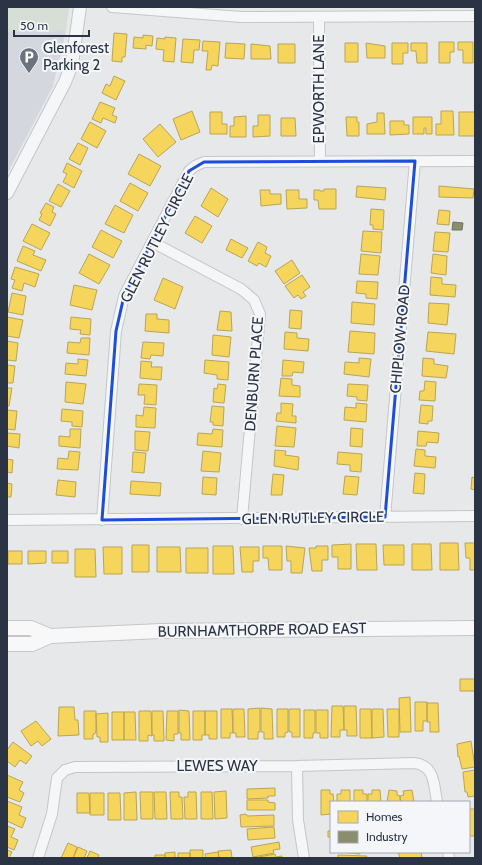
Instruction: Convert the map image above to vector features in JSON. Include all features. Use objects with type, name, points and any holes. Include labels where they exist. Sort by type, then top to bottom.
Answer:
[{"type":"main road","name":"BURNHAMTHORPE ROAD EAST","points":[[7,628],[31,628],[50,636]]},
{"type":"main road","name":"BURNHAMTHORPE ROAD EAST","points":[[7,644],[32,644],[50,636],[161,631],[475,628]]},
{"type":"street","points":[[7,193],[66,82],[73,57],[80,7]]},
{"type":"street","points":[[112,7],[240,17],[319,18],[475,16]]},
{"type":"street","name":"EPWORTH LANE","points":[[319,18],[320,161]]},
{"type":"street","name":"CHIPLOW ROAD","points":[[385,517],[415,161]]},
{"type":"street","name":"GLEN RUTLEY CIRCLE","points":[[102,520],[116,331],[124,296],[190,171],[195,166],[204,162],[475,161]]},
{"type":"street","name":"DENBURN PLACE","points":[[152,242],[241,289],[254,300],[260,314],[242,519]]},
{"type":"street","name":"GLEN RUTLEY CIRCLE","points":[[7,520],[475,516]]},
{"type":"street","name":"LEWES WAY","points":[[38,858],[52,814],[57,778],[62,772],[70,768],[297,766],[418,763],[426,767],[432,774],[437,801]]},
{"type":"street","points":[[297,766],[298,820],[304,858]]},
{"type":"highlighted area","points":[[415,161],[385,517],[102,520],[116,331],[124,296],[189,171],[204,162]]},
{"type":"shaded area","points":[[7,7],[69,7],[66,31],[7,32]]},
{"type":"shaded area","points":[[66,31],[53,86],[7,174],[7,32]]},
{"type":"building: Homes","points":[[114,33],[127,34],[125,57],[122,57],[122,62],[112,61]]},
{"type":"building: Homes","points":[[143,35],[153,36],[152,46],[146,45],[146,49],[133,48],[134,37],[143,38]]},
{"type":"building: Homes","points":[[165,37],[176,38],[174,62],[163,61],[164,50],[156,49],[157,38],[165,39]]},
{"type":"building: Homes","points":[[183,39],[200,40],[199,50],[194,50],[193,63],[181,62]]},
{"type":"building: Homes","points":[[203,41],[220,42],[218,66],[212,65],[211,70],[206,70],[208,51],[202,51]]},
{"type":"building: Homes","points":[[439,42],[454,42],[454,52],[450,52],[450,63],[439,63]]},
{"type":"building: Homes","points":[[458,42],[473,42],[473,63],[463,63],[463,50],[458,50]]},
{"type":"building: Homes","points":[[226,43],[245,44],[244,59],[225,58]]},
{"type":"building: Homes","points":[[345,43],[358,43],[358,62],[345,62]]},
{"type":"building: Homes","points":[[366,43],[385,46],[385,58],[367,58]]},
{"type":"building: Homes","points":[[392,43],[408,43],[408,53],[403,53],[403,64],[392,64]]},
{"type":"building: Homes","points":[[411,43],[427,43],[427,63],[417,63],[416,51],[411,51]]},
{"type":"building: Homes","points":[[251,44],[270,46],[271,59],[251,59]]},
{"type":"building: Homes","points":[[278,44],[295,44],[295,63],[278,63]]},
{"type":"building: Homes","points":[[114,76],[125,81],[116,100],[102,93],[106,84],[110,86]]},
{"type":"building: Homes","points":[[100,102],[115,108],[112,115],[117,117],[115,123],[103,118],[101,123],[92,119]]},
{"type":"building: Homes","points":[[192,111],[200,132],[181,140],[173,119]]},
{"type":"building: Homes","points":[[441,111],[453,111],[454,135],[436,135],[436,124],[441,124]]},
{"type":"building: Homes","points":[[210,112],[222,112],[222,124],[227,124],[227,134],[210,134]]},
{"type":"building: Homes","points":[[459,112],[475,112],[475,136],[459,136]]},
{"type":"building: Homes","points":[[377,113],[384,113],[385,134],[367,134],[367,124],[377,122]]},
{"type":"building: Homes","points":[[258,115],[270,115],[270,136],[253,137],[253,126],[258,126]]},
{"type":"building: Homes","points":[[246,116],[246,137],[230,137],[230,126],[234,126],[234,117]]},
{"type":"building: Homes","points":[[346,117],[357,117],[357,122],[359,122],[359,136],[347,136]]},
{"type":"building: Homes","points":[[413,117],[432,117],[432,134],[426,134],[426,128],[424,128],[424,134],[413,134]]},
{"type":"building: Homes","points":[[281,118],[295,118],[296,136],[281,136]]},
{"type":"building: Homes","points":[[390,121],[404,121],[404,125],[409,125],[409,134],[390,135]]},
{"type":"building: Homes","points":[[90,122],[106,131],[97,148],[81,139]]},
{"type":"building: Homes","points":[[160,124],[176,142],[158,157],[143,139]]},
{"type":"building: Homes","points":[[78,143],[88,148],[80,165],[69,159]]},
{"type":"building: Homes","points":[[139,154],[161,166],[150,186],[128,174]]},
{"type":"building: Homes","points":[[67,163],[82,171],[74,188],[63,182],[67,174],[63,172]]},
{"type":"building: Homes","points":[[130,183],[148,193],[138,211],[120,201]]},
{"type":"building: Homes","points":[[58,184],[70,191],[61,207],[49,201]]},
{"type":"building: Homes","points":[[357,186],[386,188],[385,200],[356,197]]},
{"type":"building: Homes","points":[[439,186],[474,189],[473,198],[439,197]]},
{"type":"building: Homes","points":[[211,188],[228,199],[218,217],[201,206]]},
{"type":"building: Homes","points":[[324,189],[336,189],[336,209],[319,209],[318,200],[314,200],[314,190],[324,191]]},
{"type":"building: Homes","points":[[260,190],[270,190],[270,194],[281,194],[281,204],[261,206]]},
{"type":"building: Homes","points":[[286,190],[299,190],[299,199],[307,199],[307,208],[287,209]]},
{"type":"building: Homes","points":[[46,203],[54,207],[52,212],[56,214],[50,226],[39,220],[42,214],[40,213]]},
{"type":"building: Homes","points":[[115,205],[133,215],[124,233],[105,224]]},
{"type":"building: Homes","points":[[371,209],[384,210],[383,230],[373,229],[373,225],[370,225]]},
{"type":"building: Homes","points":[[439,210],[450,211],[449,225],[437,224]]},
{"type":"building: Homes","points":[[195,216],[212,226],[202,243],[185,233]]},
{"type":"building: Homes","points":[[32,224],[50,233],[41,250],[23,241]]},
{"type":"building: Homes","points":[[101,230],[122,241],[113,258],[92,247]]},
{"type":"building: Homes","points":[[363,231],[382,232],[381,253],[361,251]]},
{"type":"building: Homes","points":[[435,232],[450,233],[448,252],[433,251]]},
{"type":"building: Homes","points":[[231,239],[248,248],[242,258],[226,250]]},
{"type":"building: Homes","points":[[258,242],[267,247],[265,253],[271,256],[266,267],[259,263],[257,266],[248,261]]},
{"type":"building: Homes","points":[[23,246],[35,251],[33,255],[46,260],[41,271],[17,261]]},
{"type":"building: Homes","points":[[89,254],[110,265],[99,284],[79,273]]},
{"type":"building: Homes","points":[[361,254],[380,256],[378,275],[359,274]]},
{"type":"building: Homes","points":[[433,254],[447,256],[446,275],[431,273]]},
{"type":"building: Homes","points":[[292,260],[300,273],[284,284],[275,271]]},
{"type":"building: Homes","points":[[15,267],[39,274],[35,287],[24,283],[22,291],[12,288],[15,280],[11,279]]},
{"type":"building: Homes","points":[[302,275],[310,287],[303,292],[306,296],[301,299],[298,295],[294,298],[285,286]]},
{"type":"building: Homes","points":[[431,277],[442,278],[442,284],[456,285],[455,297],[430,295]]},
{"type":"building: Homes","points":[[163,278],[183,287],[175,309],[154,300]]},
{"type":"building: Homes","points":[[357,281],[378,282],[377,299],[366,298],[366,294],[356,293]]},
{"type":"building: Homes","points":[[74,285],[97,290],[92,310],[70,305]]},
{"type":"building: Homes","points":[[12,293],[26,296],[23,315],[8,312]]},
{"type":"building: Homes","points":[[352,302],[375,304],[374,325],[351,323]]},
{"type":"building: Homes","points":[[429,303],[449,304],[447,325],[428,323]]},
{"type":"building: Homes","points":[[290,310],[302,311],[301,329],[289,328]]},
{"type":"building: Homes","points":[[220,311],[231,312],[232,331],[217,330]]},
{"type":"building: Homes","points":[[146,314],[157,314],[157,319],[169,320],[169,333],[145,331]]},
{"type":"building: Homes","points":[[7,317],[23,320],[19,338],[7,336]]},
{"type":"building: Homes","points":[[71,317],[91,319],[90,335],[80,334],[81,330],[70,329]]},
{"type":"building: Homes","points":[[350,331],[375,333],[374,354],[348,352]]},
{"type":"building: Homes","points":[[285,332],[297,333],[297,338],[309,339],[308,351],[284,349]]},
{"type":"building: Homes","points":[[428,332],[456,334],[454,354],[426,351]]},
{"type":"building: Homes","points":[[213,335],[231,337],[229,357],[212,355]]},
{"type":"building: Homes","points":[[81,338],[90,338],[89,355],[67,353],[68,342],[80,343]]},
{"type":"building: Homes","points":[[7,341],[18,343],[16,361],[7,360]]},
{"type":"building: Homes","points":[[143,342],[164,343],[163,356],[151,355],[150,359],[141,358]]},
{"type":"building: Homes","points":[[359,358],[371,359],[369,377],[344,374],[345,362],[359,363]]},
{"type":"building: Homes","points":[[423,358],[434,359],[434,364],[448,366],[446,378],[422,376]]},
{"type":"building: Homes","points":[[78,359],[88,360],[86,376],[65,374],[66,363],[78,364]]},
{"type":"building: Homes","points":[[205,360],[229,362],[228,380],[217,379],[217,375],[204,373]]},
{"type":"building: Homes","points":[[283,360],[304,362],[303,373],[293,372],[292,376],[282,376]]},
{"type":"building: Homes","points":[[141,361],[152,362],[151,367],[162,367],[161,380],[140,378]]},
{"type":"building: Homes","points":[[7,365],[15,366],[13,383],[7,383]]},
{"type":"building: Homes","points":[[281,378],[292,379],[292,385],[300,386],[300,397],[279,396]]},
{"type":"building: Homes","points":[[425,381],[436,382],[435,401],[419,400],[420,391],[424,391]]},
{"type":"building: Homes","points":[[66,382],[86,384],[83,404],[65,402]]},
{"type":"building: Homes","points":[[139,384],[157,385],[156,405],[144,404],[145,395],[138,395]]},
{"type":"building: Homes","points":[[218,384],[226,385],[224,403],[213,402],[214,388],[217,389]]},
{"type":"building: Homes","points":[[348,384],[368,385],[367,401],[357,400],[357,397],[347,396]]},
{"type":"building: Homes","points":[[7,388],[12,388],[9,406],[7,406]]},
{"type":"building: Homes","points":[[281,403],[293,404],[292,416],[296,416],[296,423],[276,421],[277,413],[281,413]]},
{"type":"building: Homes","points":[[356,403],[367,404],[366,422],[344,420],[345,407],[356,408]]},
{"type":"building: Homes","points":[[421,405],[433,406],[432,421],[428,421],[428,424],[419,423]]},
{"type":"building: Homes","points":[[212,406],[224,407],[223,426],[213,425],[213,422],[210,422]]},
{"type":"building: Homes","points":[[144,407],[156,408],[155,428],[136,427],[136,415],[143,416]]},
{"type":"building: Homes","points":[[62,409],[83,411],[82,427],[72,426],[72,422],[61,421]]},
{"type":"building: Homes","points":[[7,410],[17,411],[15,430],[7,429]]},
{"type":"building: Homes","points":[[277,426],[296,428],[294,447],[275,446]]},
{"type":"building: Homes","points":[[351,428],[363,429],[362,447],[350,446]]},
{"type":"building: Homes","points":[[70,429],[81,429],[80,448],[59,446],[59,436],[70,437]]},
{"type":"building: Homes","points":[[213,429],[223,430],[222,447],[197,445],[198,433],[212,434]]},
{"type":"building: Homes","points":[[135,431],[150,432],[148,451],[135,450]]},
{"type":"building: Homes","points":[[418,431],[439,433],[438,443],[427,442],[426,446],[417,446]]},
{"type":"building: Homes","points":[[7,433],[20,434],[19,448],[7,446]]},
{"type":"building: Homes","points":[[416,449],[425,450],[425,456],[436,457],[435,468],[414,466]]},
{"type":"building: Homes","points":[[275,450],[286,451],[285,455],[299,457],[298,470],[274,466]]},
{"type":"building: Homes","points":[[69,451],[80,452],[78,470],[57,469],[58,458],[68,459]]},
{"type":"building: Homes","points":[[203,451],[221,453],[219,472],[201,471]]},
{"type":"building: Homes","points":[[133,452],[146,453],[144,473],[132,472]]},
{"type":"building: Homes","points":[[338,452],[362,454],[361,472],[350,471],[350,465],[337,464]]},
{"type":"building: Homes","points":[[7,459],[13,460],[12,473],[7,472]]},
{"type":"building: Homes","points":[[415,473],[425,474],[424,494],[413,493]]},
{"type":"building: Homes","points":[[273,474],[284,475],[282,495],[271,495]]},
{"type":"building: Homes","points":[[345,476],[359,477],[357,495],[343,494]]},
{"type":"building: Homes","points":[[203,477],[217,478],[216,495],[202,494]]},
{"type":"building: Homes","points":[[472,477],[475,478],[475,490],[471,489]]},
{"type":"building: Homes","points":[[58,480],[76,482],[75,497],[56,495]]},
{"type":"building: Homes","points":[[131,481],[161,483],[160,496],[130,494]]},
{"type":"building: Homes","points":[[7,483],[12,484],[11,497],[7,497]]},
{"type":"building: Homes","points":[[440,543],[458,543],[459,570],[440,570]]},
{"type":"building: Homes","points":[[465,543],[475,543],[475,570],[470,570],[470,558],[466,558]]},
{"type":"building: Homes","points":[[351,544],[351,569],[338,569],[338,557],[332,557],[332,545]]},
{"type":"building: Homes","points":[[356,544],[376,544],[377,570],[357,570]]},
{"type":"building: Homes","points":[[412,544],[431,544],[432,570],[412,570]]},
{"type":"building: Homes","points":[[132,545],[149,545],[149,572],[132,572]]},
{"type":"building: Homes","points":[[383,545],[404,545],[404,565],[384,565]]},
{"type":"building: Homes","points":[[213,546],[233,546],[234,574],[213,574]]},
{"type":"building: Homes","points":[[263,546],[282,546],[282,570],[269,570],[268,558],[263,558]]},
{"type":"building: Homes","points":[[286,546],[305,548],[302,573],[291,573],[291,561],[287,561]]},
{"type":"building: Homes","points":[[316,546],[328,546],[328,560],[322,560],[322,571],[312,571],[309,548],[316,548]]},
{"type":"building: Homes","points":[[103,547],[122,547],[122,574],[104,574]]},
{"type":"building: Homes","points":[[157,547],[180,547],[181,572],[157,572]]},
{"type":"building: Homes","points":[[240,547],[259,547],[259,561],[253,561],[253,572],[242,572]]},
{"type":"building: Homes","points":[[186,548],[208,548],[208,573],[186,573]]},
{"type":"building: Homes","points":[[75,549],[95,549],[96,577],[75,577]]},
{"type":"building: Homes","points":[[8,551],[22,551],[22,564],[8,564]]},
{"type":"building: Homes","points":[[28,551],[46,551],[46,563],[28,564]]},
{"type":"building: Homes","points":[[52,551],[68,551],[68,563],[52,563]]},
{"type":"building: Homes","points":[[460,679],[475,679],[475,691],[460,691]]},
{"type":"building: Homes","points":[[410,697],[411,732],[400,732],[399,698]]},
{"type":"building: Homes","points":[[415,702],[427,702],[427,721],[423,721],[423,731],[415,731]]},
{"type":"building: Homes","points":[[427,703],[438,703],[439,732],[430,732],[430,722],[427,722]]},
{"type":"building: Homes","points":[[332,706],[343,706],[344,730],[340,730],[340,737],[331,737]]},
{"type":"building: Homes","points":[[344,706],[356,706],[357,736],[347,736],[347,730],[344,730]]},
{"type":"building: Homes","points":[[59,707],[74,707],[75,720],[78,720],[79,735],[58,736]]},
{"type":"building: Homes","points":[[260,708],[260,732],[258,732],[258,739],[248,739],[248,709]]},
{"type":"building: Homes","points":[[261,708],[272,709],[273,739],[264,739],[264,732],[261,732]]},
{"type":"building: Homes","points":[[221,709],[232,709],[233,733],[230,733],[230,738],[221,738]]},
{"type":"building: Homes","points":[[233,709],[244,709],[245,737],[236,737],[236,733],[233,733]]},
{"type":"building: Homes","points":[[277,709],[288,709],[288,732],[285,733],[285,737],[277,737]]},
{"type":"building: Homes","points":[[289,709],[300,709],[300,737],[292,737],[292,732],[289,732]]},
{"type":"building: Homes","points":[[360,709],[371,709],[372,738],[360,738]]},
{"type":"building: Homes","points":[[372,709],[383,709],[384,737],[372,738]]},
{"type":"building: Homes","points":[[387,709],[399,709],[399,737],[388,737]]},
{"type":"building: Homes","points":[[179,710],[189,711],[190,740],[181,740],[181,733],[179,733]]},
{"type":"building: Homes","points":[[304,710],[315,710],[315,733],[313,733],[313,738],[304,738]]},
{"type":"building: Homes","points":[[316,710],[328,710],[328,738],[320,738],[320,733],[316,733]]},
{"type":"building: Homes","points":[[84,711],[96,711],[96,730],[95,734],[93,734],[93,739],[84,739]]},
{"type":"building: Homes","points":[[139,711],[151,711],[152,736],[148,735],[148,741],[139,741]]},
{"type":"building: Homes","points":[[152,711],[163,711],[164,741],[154,741],[154,735],[152,735]]},
{"type":"building: Homes","points":[[167,711],[178,711],[178,734],[174,734],[174,741],[166,740]]},
{"type":"building: Homes","points":[[193,711],[205,711],[205,735],[202,735],[202,740],[193,740]]},
{"type":"building: Homes","points":[[205,711],[217,711],[217,739],[209,739],[209,735],[205,735]]},
{"type":"building: Homes","points":[[112,712],[124,712],[124,740],[112,740]]},
{"type":"building: Homes","points":[[124,712],[135,712],[136,740],[124,740]]},
{"type":"building: Homes","points":[[108,713],[108,742],[100,742],[100,737],[97,737],[96,714]]},
{"type":"building: Homes","points":[[36,721],[51,739],[42,746],[38,741],[31,746],[21,731]]},
{"type":"building: Homes","points":[[471,741],[475,767],[462,769],[459,756],[458,757],[457,744]]},
{"type":"building: Homes","points":[[13,742],[32,756],[26,764],[20,760],[15,767],[7,761],[7,750]]},
{"type":"building: Homes","points":[[475,770],[475,796],[468,797],[467,792],[465,792],[463,772]]},
{"type":"building: Homes","points":[[7,775],[23,782],[19,790],[24,793],[20,802],[7,797]]},
{"type":"building: Homes","points":[[275,788],[275,796],[268,796],[268,798],[247,799],[247,789]]},
{"type":"building: Homes","points":[[321,790],[330,790],[330,794],[333,794],[334,801],[330,801],[330,814],[321,815]]},
{"type":"building: Homes","points":[[341,790],[350,790],[350,801],[337,801],[337,794],[341,794]]},
{"type":"building: Homes","points":[[354,790],[363,790],[363,794],[367,794],[367,801],[354,801]]},
{"type":"building: Homes","points":[[372,790],[380,790],[381,801],[368,801],[368,794],[372,794]]},
{"type":"building: Homes","points":[[389,790],[397,791],[397,795],[400,796],[400,801],[387,801]]},
{"type":"building: Homes","points":[[412,790],[414,801],[401,801],[400,796],[404,795],[403,791]]},
{"type":"building: Homes","points":[[226,791],[227,818],[215,819],[214,792]]},
{"type":"building: Homes","points":[[136,792],[137,820],[124,820],[124,793]]},
{"type":"building: Homes","points":[[140,792],[153,792],[153,819],[141,819]]},
{"type":"building: Homes","points":[[154,792],[166,792],[167,819],[155,819]]},
{"type":"building: Homes","points":[[170,792],[179,792],[179,797],[182,797],[183,819],[171,819]]},
{"type":"building: Homes","points":[[188,792],[196,792],[197,819],[185,819],[184,797],[188,797]]},
{"type":"building: Homes","points":[[201,792],[212,792],[213,819],[201,819]]},
{"type":"building: Homes","points":[[77,793],[89,793],[90,813],[77,813]]},
{"type":"building: Homes","points":[[90,793],[104,793],[104,815],[90,815]]},
{"type":"building: Homes","points":[[108,793],[120,793],[121,820],[108,820]]},
{"type":"building: Homes","points":[[247,800],[268,800],[268,802],[275,803],[275,810],[247,810]]},
{"type":"building: Homes","points":[[7,801],[22,807],[19,815],[26,818],[22,828],[7,821]]},
{"type":"building: Homes","points":[[470,809],[475,809],[475,836],[470,836]]},
{"type":"building: Homes","points":[[246,814],[247,816],[274,815],[274,826],[241,827],[240,815]]},
{"type":"building: Homes","points":[[7,826],[15,829],[11,837],[18,840],[14,850],[7,847]]},
{"type":"building: Homes","points":[[274,827],[275,838],[248,840],[247,829]]},
{"type":"building: Homes","points":[[328,831],[330,831],[330,837],[328,837]]},
{"type":"building: Homes","points":[[279,842],[280,849],[273,850],[274,853],[253,857],[251,847]]},
{"type":"building: Homes","points":[[68,843],[77,847],[73,858],[61,858]]},
{"type":"building: Homes","points":[[78,847],[87,851],[84,858],[73,858]]},
{"type":"building: Homes","points":[[7,850],[12,852],[9,858],[7,858]]},
{"type":"building: Homes","points":[[190,850],[203,850],[203,858],[190,858]]},
{"type":"building: Homes","points":[[231,850],[232,858],[219,858],[218,851]]},
{"type":"building: Homes","points":[[90,851],[99,855],[98,858],[87,858]]},
{"type":"building: Homes","points":[[175,852],[175,858],[165,858],[165,853]]},
{"type":"building: Homes","points":[[218,852],[219,858],[206,858],[205,854]]},
{"type":"building: Homes","points":[[178,853],[190,853],[190,858],[178,858]]},
{"type":"building: Homes","points":[[398,853],[421,853],[422,858],[400,858]]},
{"type":"building: Homes","points":[[275,854],[276,857],[282,856],[282,858],[253,858]]},
{"type":"building: Homes","points":[[155,855],[165,855],[165,858],[155,858]]},
{"type":"building: Homes","points":[[338,855],[367,856],[366,858],[338,858]]},
{"type":"building: Industry","points":[[453,222],[463,223],[462,230],[452,230]]},
{"type":"place","name":"Glenforest Parking 2","points":[[29,74]]}]
